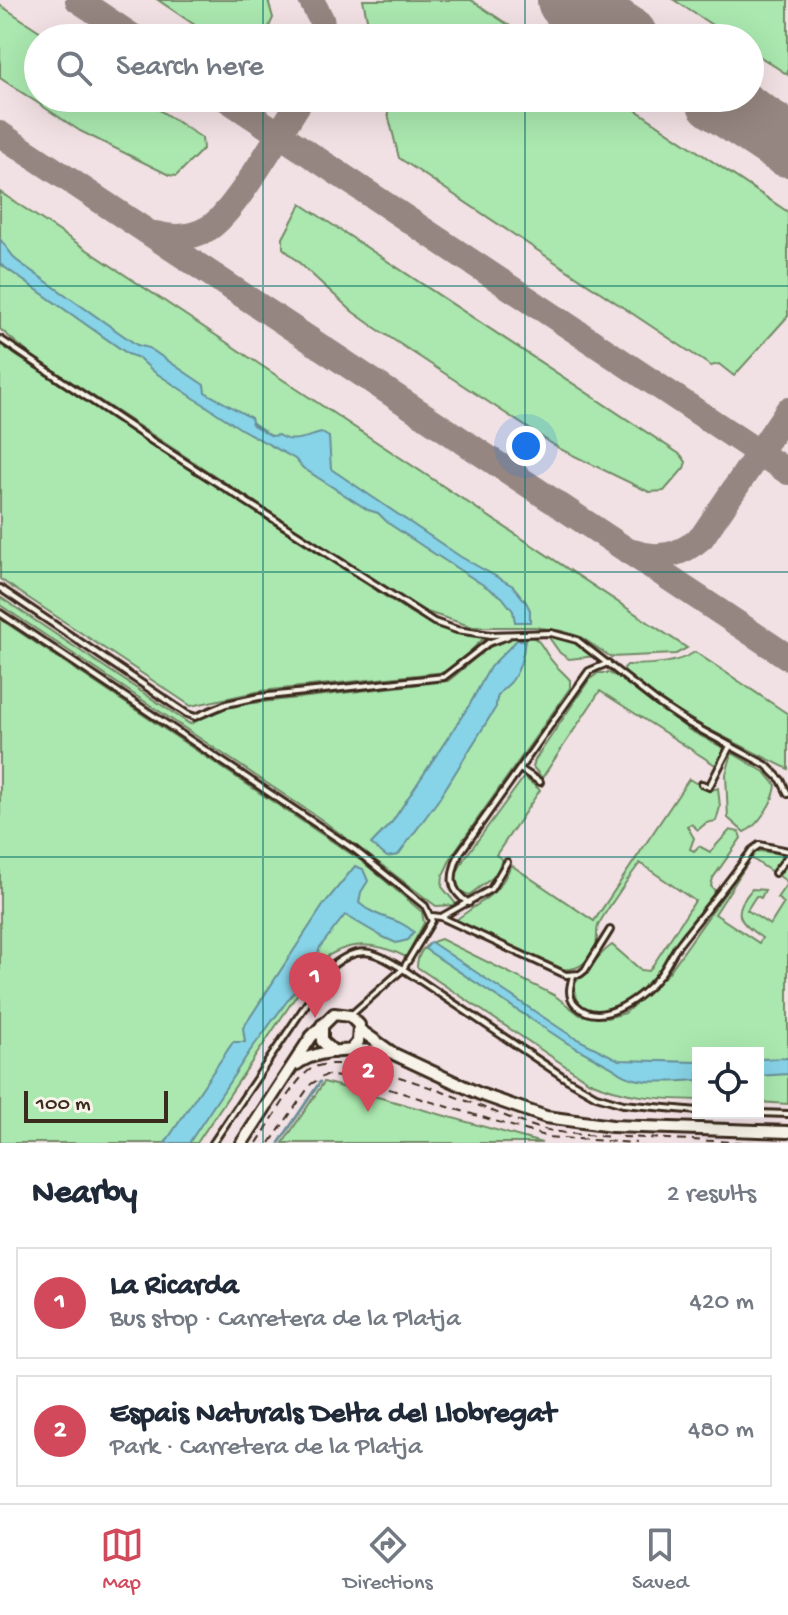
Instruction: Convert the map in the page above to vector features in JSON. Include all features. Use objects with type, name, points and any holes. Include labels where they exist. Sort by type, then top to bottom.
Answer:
[{"type":"street","points":[[242,1143],[305,1046],[334,1014],[350,1016],[360,1030],[394,1054],[480,1094],[546,1117],[612,1126],[788,1132]]},
{"type":"street","points":[[322,1025],[322,1041],[334,1052]]},
{"type":"street","points":[[350,1051],[358,1042],[360,1030]]},
{"type":"street","points":[[293,1068],[306,1057],[334,1052],[394,1054]]},
{"type":"lane","points":[[0,339],[152,441],[434,622],[457,630],[491,635],[551,633],[577,640],[658,703],[774,772],[788,794]]},
{"type":"lane","points":[[0,588],[195,717],[226,704],[259,697],[444,677],[488,643],[526,632]]},
{"type":"lane","points":[[0,613],[334,835],[401,884],[425,906],[432,921],[403,969],[350,1016]]},
{"type":"lane","points":[[469,903],[454,891],[452,871],[459,854],[589,671],[608,663]]},
{"type":"lane","points":[[702,784],[709,787],[715,779],[730,746]]},
{"type":"lane","points":[[520,769],[540,782]]},
{"type":"lane","points":[[610,930],[585,970],[573,976],[569,987],[578,1007],[594,1013],[609,1013],[631,1003],[652,985],[663,973],[678,945],[752,850],[759,845],[788,854],[775,873]]},
{"type":"lane","points":[[441,917],[491,889],[507,862]]},
{"type":"lane","points":[[432,916],[441,917],[573,976]]},
{"type":"lane","points":[[213,1143],[332,966],[362,951],[377,953],[403,969],[596,1096],[653,1108],[692,1111]]},
{"type":"lane","points":[[764,1113],[788,1114]]},
{"type":"path","points":[[257,1143],[299,1080],[312,1068],[327,1064],[385,1073],[522,1123],[557,1131],[595,1136],[757,1143]]},
{"type":"path","points":[[270,1143],[311,1084],[326,1075],[359,1080],[548,1137],[636,1143]]},
{"type":"green space","points":[[158,0],[268,0],[273,18],[270,24],[193,24]]},
{"type":"green space","points":[[363,0],[471,0],[507,24],[368,24]]},
{"type":"green space","points":[[674,0],[788,0],[788,75],[764,59],[764,24],[711,24]]},
{"type":"green space","points":[[0,5],[29,24],[24,24],[24,94],[0,78]]},
{"type":"green space","points":[[51,112],[162,112],[202,138],[203,149],[176,176],[169,175],[80,131]]},
{"type":"green space","points":[[388,112],[639,112],[788,212],[788,316],[734,376],[719,364],[711,366],[399,158]]},
{"type":"green space","points":[[0,192],[687,648],[676,654],[611,657],[582,638],[563,631],[534,627],[473,627],[418,609],[32,356],[0,329]]},
{"type":"green space","points":[[301,204],[681,455],[686,462],[684,468],[664,491],[649,492],[560,449],[374,327],[353,312],[283,248],[283,238]]},
{"type":"green space","points":[[0,342],[15,355],[411,613],[443,628],[486,636],[446,672],[261,691],[191,706],[0,579]]},
{"type":"green space","points":[[0,597],[190,724],[228,706],[448,681],[491,646],[516,635],[527,635],[538,641],[570,680],[570,688],[453,854],[443,875],[442,887],[457,905],[436,906],[322,820],[0,605]]},
{"type":"green space","points":[[0,619],[363,862],[422,912],[424,923],[406,957],[383,948],[362,945],[340,950],[319,962],[197,1143],[0,1143]]},
{"type":"green space","points":[[548,636],[569,639],[596,656],[569,659],[560,653]]},
{"type":"green space","points":[[695,652],[788,714],[788,769],[706,728],[666,704],[625,673],[627,665],[671,662]]},
{"type":"green space","points":[[598,673],[618,677],[689,730],[724,748],[717,766],[600,691],[542,778],[533,767],[535,760],[589,680]]},
{"type":"green space","points":[[732,753],[766,773],[776,785],[765,812],[755,825],[744,832],[728,818],[726,774]]},
{"type":"green space","points":[[524,777],[540,790],[496,855],[502,859],[496,875],[469,895],[460,891],[455,876],[464,859]]},
{"type":"green space","points":[[689,779],[709,791],[718,788],[720,807],[716,821],[706,823],[698,830],[691,824],[687,826],[694,838],[690,849],[694,851],[699,846],[710,852],[730,830],[739,832],[741,838],[713,878],[711,886],[716,892],[714,896],[644,992],[616,1006],[593,1011],[579,1002],[574,988],[574,984],[612,945],[641,970],[649,971],[695,901],[640,863],[600,921],[591,955],[574,968],[563,969],[456,920],[494,891],[511,865],[594,921]]},
{"type":"green space","points":[[759,851],[782,854],[785,860],[772,872],[751,858],[715,914],[759,943],[762,938],[747,927],[740,916],[741,904],[752,889],[765,890],[761,898],[756,896],[747,910],[770,925],[784,903],[777,898],[788,882],[788,1104],[764,1102],[764,1047],[692,1047],[692,1100],[642,1096],[601,1086],[588,1081],[417,967],[423,948],[441,939],[554,995],[580,1015],[607,1018],[625,1013],[669,972],[752,855]]},
{"type":"green space","points":[[788,864],[788,882],[779,876]]},
{"type":"green space","points":[[324,1082],[542,1143],[283,1143]]},
{"type":"water","points":[[0,239],[16,260],[137,345],[149,348],[204,385],[205,392],[251,418],[253,425],[272,436],[289,439],[322,433],[329,437],[331,469],[461,557],[513,586],[530,610],[530,622],[515,622],[513,611],[502,597],[388,523],[378,513],[368,510],[303,468],[295,459],[241,429],[153,371],[139,358],[128,354],[0,264]]},
{"type":"water","points":[[517,640],[525,640],[515,676],[499,694],[496,707],[439,799],[398,855],[387,857],[371,844],[392,822],[470,704],[490,667]]},
{"type":"water","points":[[355,866],[363,869],[368,881],[359,903],[414,932],[408,940],[396,943],[345,915],[320,947],[314,965],[250,1051],[189,1143],[165,1143],[233,1042],[245,1042],[243,1028],[324,904]]},
{"type":"water","points":[[431,942],[573,1037],[619,1060],[692,1062],[692,1080],[653,1082],[621,1074],[567,1043],[425,949]]},
{"type":"water","points":[[788,1058],[788,1074],[764,1076],[764,1059]]},
{"type":"waterway","points":[[252,423],[265,432]]},
{"type":"waterway","points":[[279,1143],[320,1082]]},
{"type":"taxiway","points":[[78,0],[114,24]]},
{"type":"taxiway","points":[[311,0],[322,24]]},
{"type":"taxiway","points":[[246,112],[788,472]]},
{"type":"taxiway","points":[[156,234],[190,236],[209,228],[220,219],[245,187],[293,112]]},
{"type":"taxiway","points":[[0,134],[788,657]]},
{"type":"taxiway","points":[[633,552],[652,556],[669,555],[702,537],[788,410]]},
{"type":"runway","points":[[569,0],[605,24]]},
{"type":"runway","points":[[738,112],[788,145]]},
{"type":"place","name":"La Ricarda","points":[[315,1018]]},
{"type":"place","name":"Espais Naturals Delta del Llobregat","points":[[368,1112]]}]
